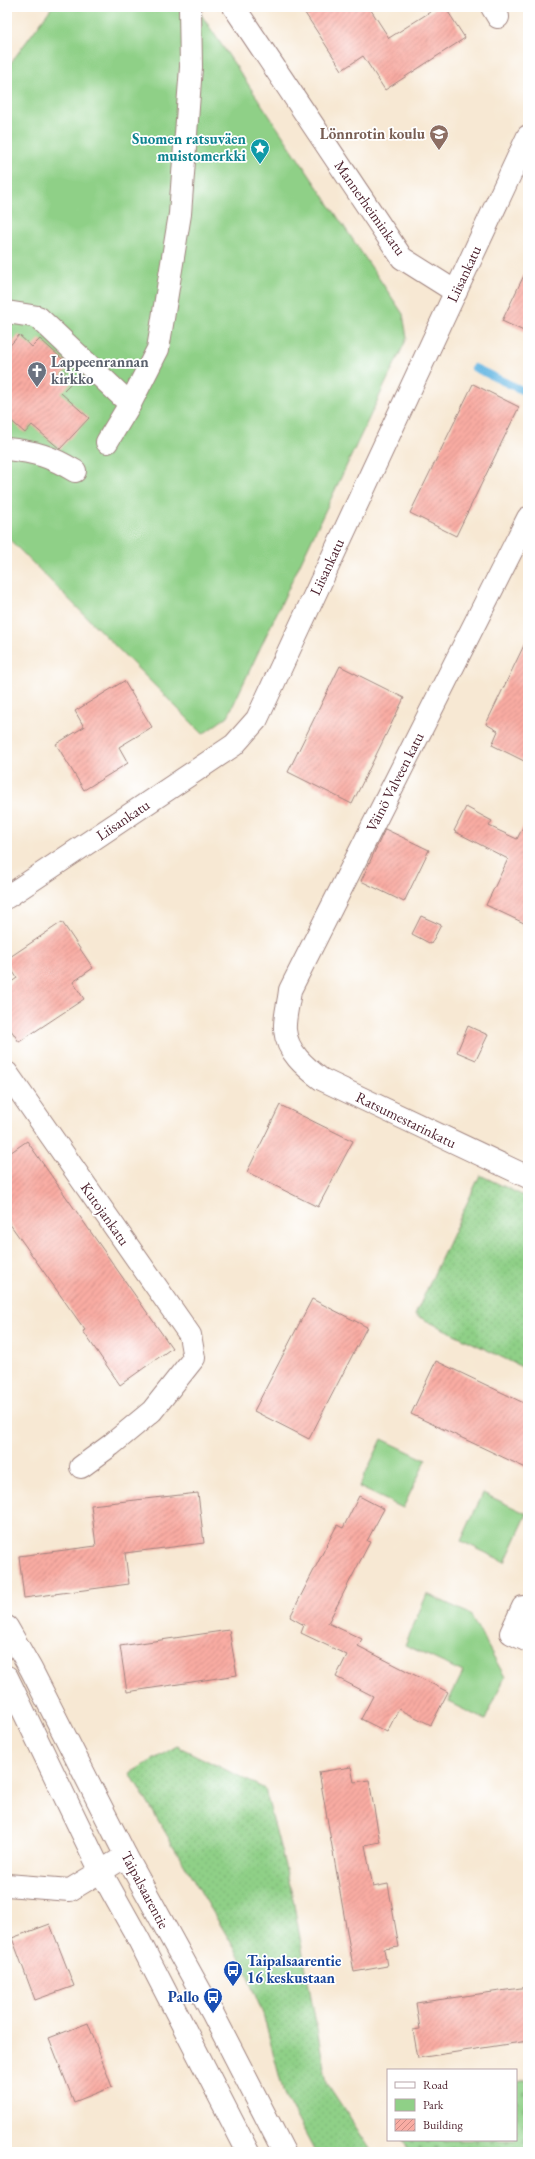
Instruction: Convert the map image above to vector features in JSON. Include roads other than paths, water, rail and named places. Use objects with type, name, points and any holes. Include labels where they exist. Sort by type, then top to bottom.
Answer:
[{"type":"street","points":[[107,442],[130,404],[158,350],[180,214],[191,67],[190,7]]},
{"type":"street","name":"Mannerheiminkatu","points":[[234,7],[402,258],[456,292]]},
{"type":"street","name":"Liisankatu","points":[[7,897],[234,745],[257,719],[528,136]]},
{"type":"street","points":[[7,312],[38,317],[130,404]]},
{"type":"street","points":[[7,449],[28,451],[52,457],[75,471]]},
{"type":"street","name":"Väinö Valveen katu","points":[[292,1051],[285,1030],[290,990],[528,518]]},
{"type":"street","name":"Ratsumestarinkatu","points":[[292,1051],[302,1064],[321,1079],[528,1177]]},
{"type":"street","name":"Kutojankatu","points":[[7,1073],[190,1335],[194,1358],[152,1411],[111,1446],[81,1467]]},
{"type":"street","points":[[523,1607],[511,1633],[528,1641]]},
{"type":"street","name":"Taipalsaarentie","points":[[7,1627],[31,1669],[126,1856],[213,2014],[284,2152]]},
{"type":"street","name":"Taipalsaarentie","points":[[7,1677],[101,1872],[139,1940],[248,2152]]},
{"type":"street","points":[[7,1884],[70,1890],[126,1856]]},
{"type":"waterway","points":[[475,368],[528,393]]},
{"type":"place","name":"Lönnrotin koulu","points":[[439,151]]},
{"type":"place","name":"Suomen ratsuväen muistomerkki","points":[[260,165]]},
{"type":"place","name":"Lappeenrannan kirkko","points":[[37,388]]},
{"type":"place","name":"Taipalsaarentie 16 keskustaan","points":[[233,1987]]},
{"type":"place","name":"Pallo","points":[[213,2014]]}]
